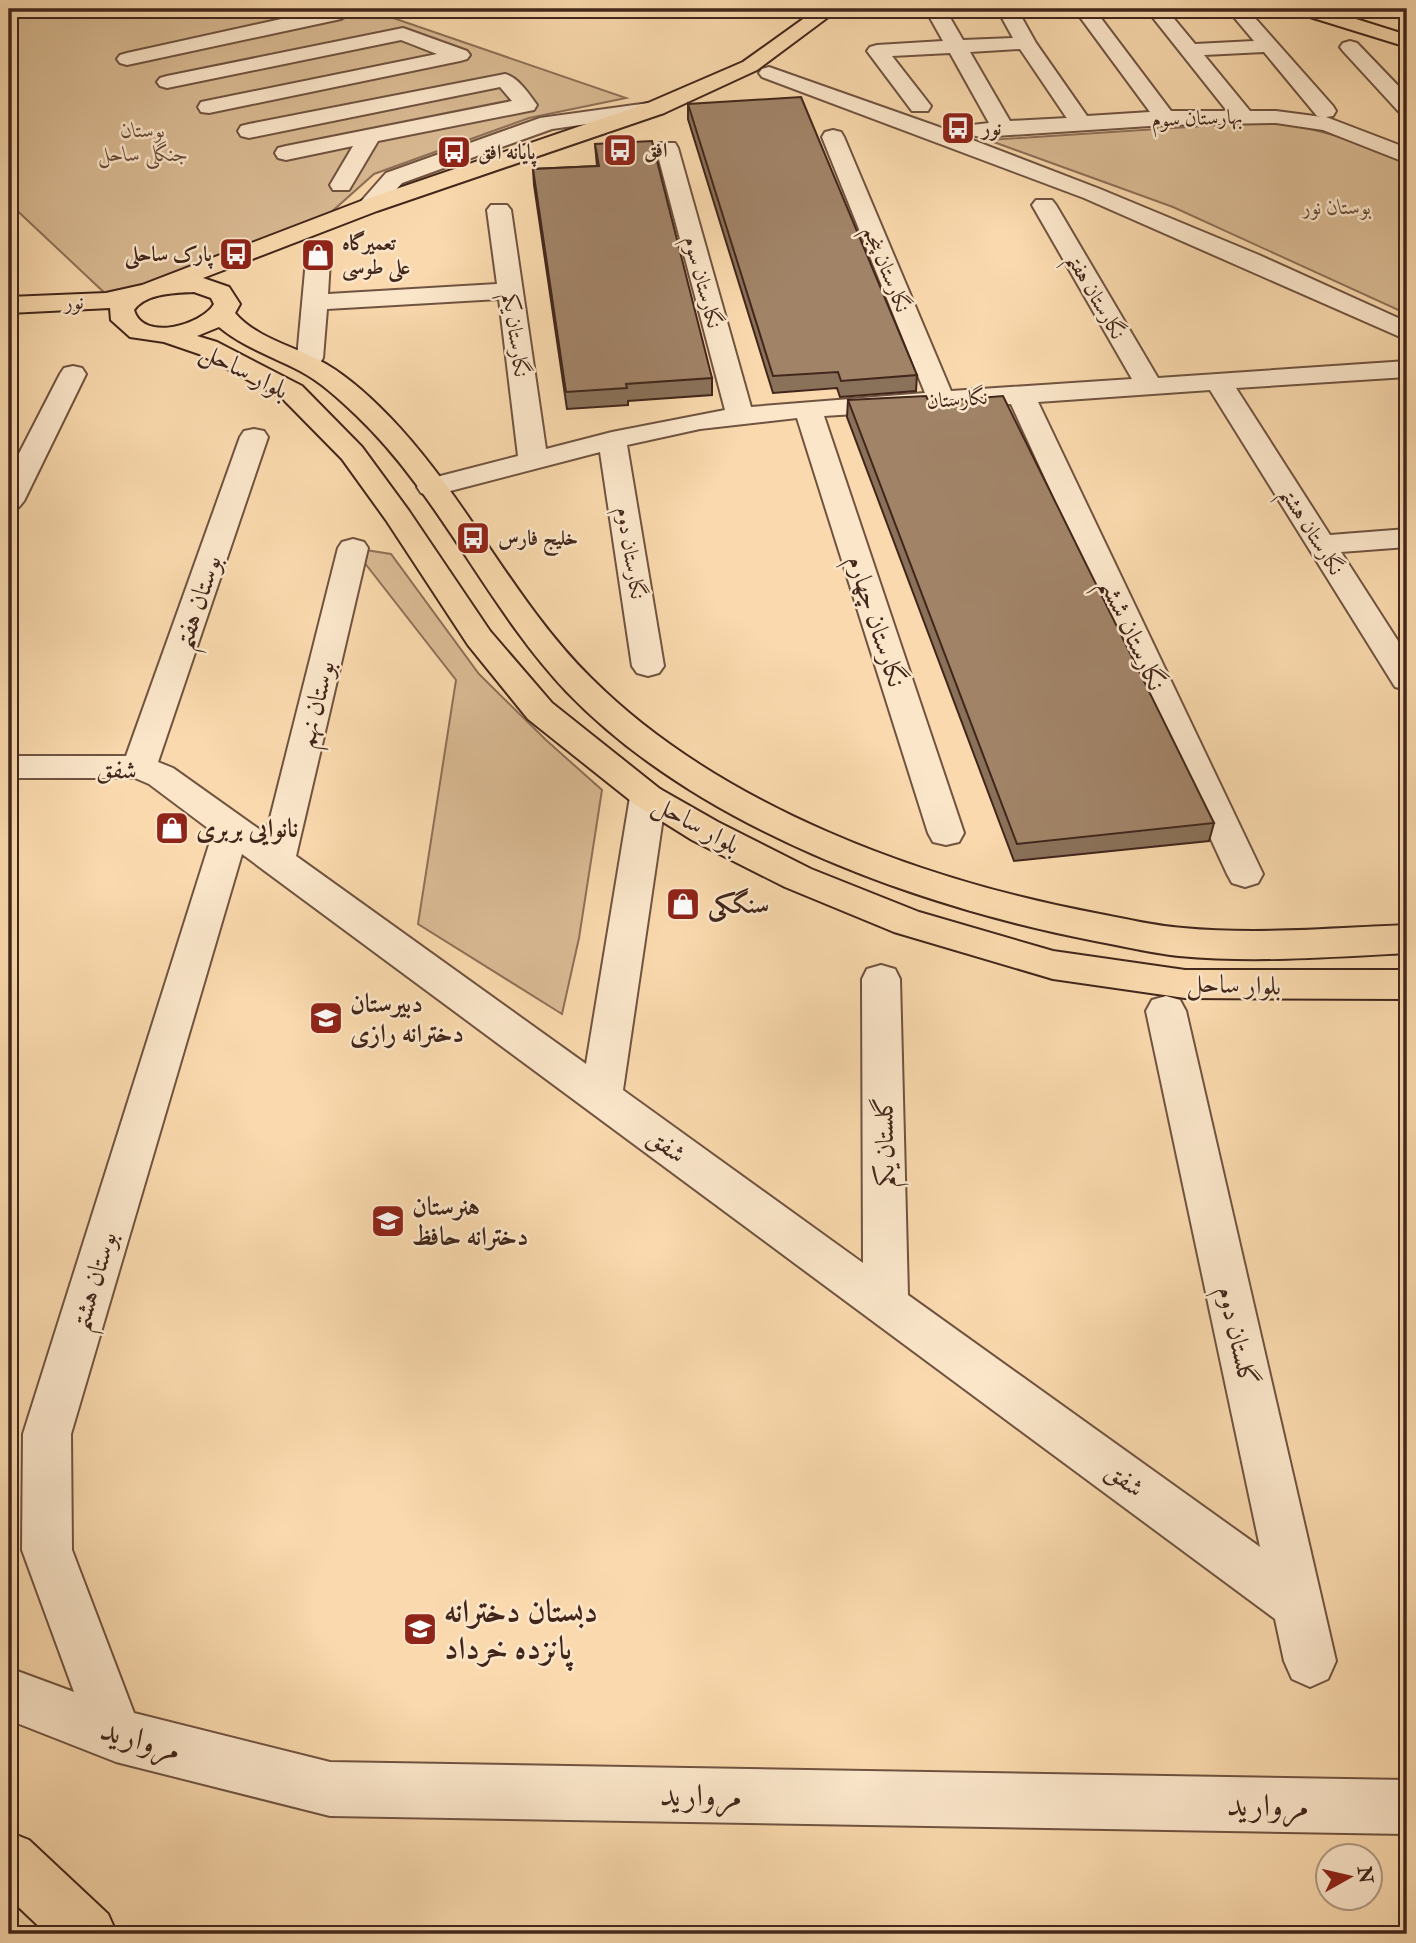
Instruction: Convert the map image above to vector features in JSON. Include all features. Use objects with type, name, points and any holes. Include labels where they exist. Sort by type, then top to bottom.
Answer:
[{"type":"main road","points":[[829,9],[749,74],[369,206],[146,291],[124,308],[122,315],[125,322],[149,331],[198,329],[225,307],[239,281],[264,264],[521,174],[686,110],[749,74],[850,9]]},
{"type":"main road","points":[[1304,9],[1407,41]]},
{"type":"main road","points":[[1352,9],[1407,26]]},
{"type":"main road","name":"بلوار ساحل","points":[[146,291],[197,284],[220,292],[227,324],[324,373],[368,411],[398,443],[527,626],[582,688],[654,749],[738,800],[831,846],[944,891],[1071,924],[1191,943],[1302,944],[1407,939]]},
{"type":"main road","name":"نور","points":[[9,305],[106,301],[146,291]]},
{"type":"main road","name":"نور","points":[[9,323],[108,324],[149,331]]},
{"type":"main road","name":"بلوار ساحل","points":[[149,331],[208,348],[292,392],[352,453],[399,517],[479,638],[540,710],[648,797],[705,831],[799,878],[907,922],[1053,965],[1185,984],[1407,985]]},
{"type":"main road","points":[[648,797],[654,749]]},
{"type":"main road","points":[[9,1860],[88,1934]]},
{"type":"street","points":[[127,59],[341,13],[337,9]]},
{"type":"street","points":[[935,9],[1003,128]]},
{"type":"street","points":[[1007,9],[1026,43],[1077,117]]},
{"type":"street","points":[[1083,9],[1165,118]]},
{"type":"street","points":[[1156,9],[1242,115]]},
{"type":"street","points":[[1237,9],[1325,111]]},
{"type":"street","points":[[250,33],[279,58]]},
{"type":"street","points":[[167,82],[403,34],[460,55],[209,107]]},
{"type":"street","points":[[204,43],[229,68]]},
{"type":"street","points":[[920,106],[877,51],[1026,43]]},
{"type":"street","points":[[342,46],[377,105]]},
{"type":"street","points":[[1190,50],[1269,46]]},
{"type":"street","points":[[1350,47],[1407,107]]},
{"type":"street","points":[[445,58],[486,83]]},
{"type":"street","points":[[254,63],[283,92]]},
{"type":"street","points":[[749,74],[794,99],[936,132]]},
{"type":"street","points":[[749,74],[936,132],[1143,212],[1312,286],[1407,332]]},
{"type":"street","points":[[249,131],[505,79],[526,105],[286,153]]},
{"type":"street","points":[[686,110],[711,108]]},
{"type":"street","name":"بهارستان سوم","points":[[980,130],[1242,115],[1328,124],[1407,156]]},
{"type":"street","points":[[341,185],[371,135]]},
{"type":"street","name":"نگارستان پنجم","points":[[833,137],[941,400]]},
{"type":"street","name":"نگارستان سوم","points":[[667,148],[740,416]]},
{"type":"street","name":"نگارستان هفتم","points":[[1044,205],[1149,386]]},
{"type":"street","name":"نگارستان یکم","points":[[499,210],[533,460]]},
{"type":"street","points":[[310,358],[318,260]]},
{"type":"street","points":[[316,302],[510,291]]},
{"type":"street","name":"نگارستان","points":[[431,487],[612,440],[700,421],[740,416],[808,409],[1407,369]]},
{"type":"street","points":[[9,502],[72,374]]},
{"type":"street","name":"نگارستان هشتم","points":[[1218,382],[1407,680]]},
{"type":"street","name":"نگارستان ششم","points":[[1021,395],[1245,874]]},
{"type":"street","name":"نگارستان چهارم","points":[[808,409],[946,833]]},
{"type":"street","name":"بوستان هفتم","points":[[139,767],[254,437]]},
{"type":"street","name":"نگارستان دوم","points":[[612,440],[648,666]]},
{"type":"street","points":[[1321,545],[1407,538]]},
{"type":"street","name":"بوستان نهم","points":[[277,861],[353,548]]},
{"type":"street","name":"شفق","points":[[9,767],[139,767],[161,776],[1298,1605]]},
{"type":"street","points":[[601,1097],[648,797]]},
{"type":"street","name":"بوستان هشتم","points":[[116,1735],[47,1550],[47,1434],[232,828]]},
{"type":"street","name":"گلستان یکم","points":[[881,979],[886,1306]]},
{"type":"street","name":"گلستان دوم","points":[[1166,1011],[1310,1661]]},
{"type":"street","name":"مروارید","points":[[9,1695],[116,1735],[330,1789],[1407,1807]]},
{"type":"green space","name":"بوستان جنگلی ساحل","points":[[9,9],[367,9],[626,98],[529,118],[374,174],[320,222],[109,297],[9,203]]},
{"type":"green space","name":"بوستان نور","points":[[1265,122],[1321,132],[1407,163],[1407,314],[1173,207],[988,140]]},
{"type":"green space","points":[[353,548],[391,554],[479,674],[602,790],[579,938],[562,1014],[418,924],[456,680]]},
{"type":"building","points":[[801,97],[917,375],[841,381],[838,372],[773,376],[688,104]]},
{"type":"building","points":[[652,141],[712,378],[626,384],[627,388],[566,392],[533,169],[599,166],[595,144]]},
{"type":"building","points":[[926,396],[929,402],[1003,396],[1214,823],[1017,844],[848,400]]},
{"type":"place","name":"نور","points":[[958,128]]},
{"type":"place","name":"افق","points":[[620,150]]},
{"type":"place","name":"پایانه افق","points":[[454,152]]},
{"type":"place","name":"پارک ساحلی","points":[[236,254]]},
{"type":"place","name":"تعمیرگاه علی طوسی","points":[[318,255]]},
{"type":"place","name":"خلیج فارس","points":[[473,538]]},
{"type":"place","name":"نانوایی بربری","points":[[172,828]]},
{"type":"place","name":"سنگکی","points":[[683,904]]},
{"type":"place","name":"دبیرستان دخترانه رازی","points":[[326,1018]]},
{"type":"place","name":"هنرستان دخترانه حافظ","points":[[388,1221]]},
{"type":"place","name":"دبستان دخترانه پانزده خرداد","points":[[420,1629]]}]
